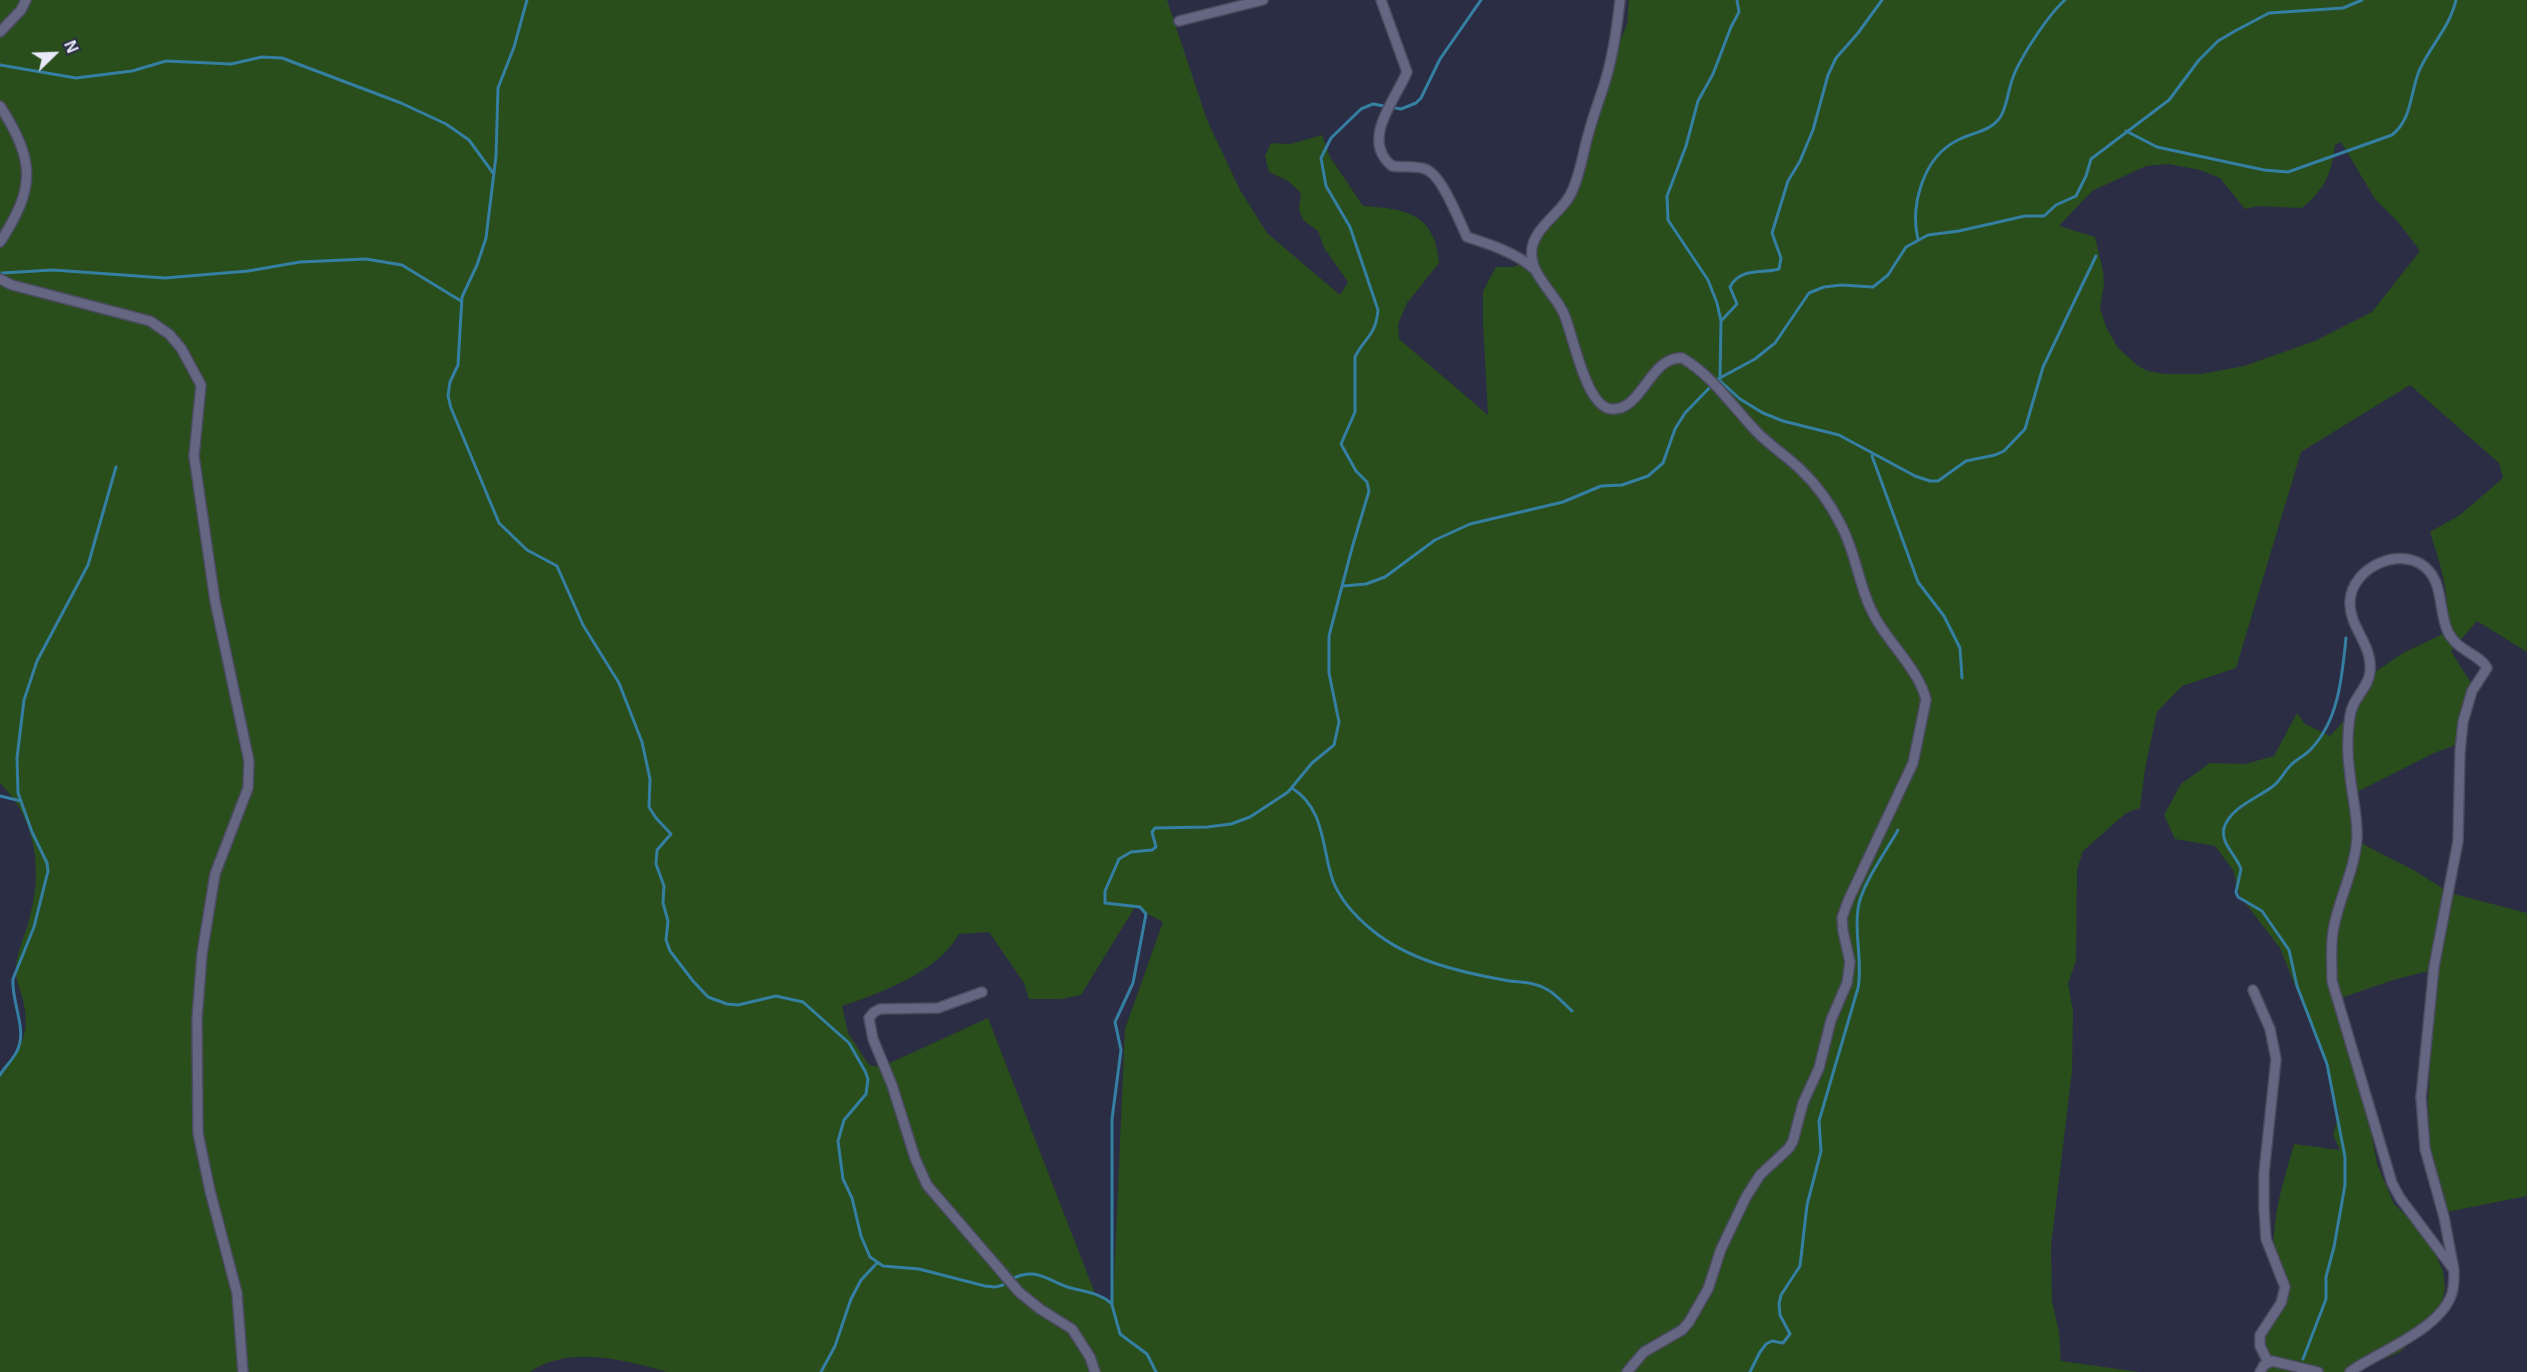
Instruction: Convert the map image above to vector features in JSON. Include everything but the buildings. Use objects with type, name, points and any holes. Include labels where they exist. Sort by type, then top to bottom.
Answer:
[{"type":"street","points":[[0,32],[21,10],[26,0]]},
{"type":"street","points":[[1179,21],[1263,0]]},
{"type":"street","points":[[1381,0],[1407,72],[1383,121],[1377,139],[1378,149],[1392,166],[1417,167],[1432,172],[1445,192],[1467,237],[1525,261],[1536,271],[1562,310],[1583,373],[1591,391],[1604,406],[1609,409],[1624,407],[1640,393],[1661,366],[1671,359],[1682,358],[1705,375],[1766,441],[1801,470],[1832,508],[1843,527],[1870,609],[1889,642],[1920,683],[1926,700],[1913,763],[1842,918],[1842,931],[1850,962],[1847,983],[1831,1020],[1820,1068],[1803,1103],[1792,1142],[1789,1148],[1760,1175],[1746,1197],[1721,1249],[1708,1289],[1693,1317],[1682,1330],[1644,1352],[1627,1372]]},
{"type":"street","points":[[1536,271],[1532,259],[1534,241],[1574,188],[1589,130],[1605,83],[1615,42],[1620,0]]},
{"type":"street","points":[[0,106],[15,129],[24,152],[27,170],[22,203],[0,242]]},
{"type":"street","points":[[0,279],[12,285],[150,321],[169,334],[181,348],[201,385],[194,456],[215,601],[249,761],[250,776],[248,788],[215,874],[205,934],[197,1019],[198,1133],[208,1183],[237,1293],[243,1372]]},
{"type":"street","points":[[2349,1372],[2402,1343],[2437,1315],[2448,1302],[2453,1291],[2454,1270],[2444,1217],[2425,1149],[2421,1097],[2434,967],[2457,848],[2463,722],[2472,691],[2487,668],[2484,663],[2472,657],[2454,642],[2444,620],[2435,580],[2429,572],[2416,562],[2390,559],[2377,563],[2366,572],[2354,588],[2350,599],[2355,624],[2367,650],[2370,671],[2368,681],[2354,701],[2350,715],[2348,759],[2357,836],[2351,872],[2334,926],[2331,951],[2332,981],[2392,1183],[2400,1198],[2454,1270]]},
{"type":"street","points":[[2253,990],[2270,1029],[2276,1059],[2264,1173],[2264,1209],[2266,1239],[2285,1287],[2281,1303],[2260,1335],[2260,1346],[2268,1362]]},
{"type":"street","points":[[982,992],[948,1006],[880,1009],[869,1018],[869,1027],[892,1085],[915,1158],[927,1185],[1019,1292],[1040,1309],[1072,1329],[1090,1357],[1095,1372]]},
{"type":"street","points":[[2260,1372],[2268,1362],[2272,1361],[2318,1372]]},
{"type":"green space","points":[[0,0],[1167,0],[1207,120],[1240,190],[1267,233],[1340,295],[1348,282],[1324,248],[1318,231],[1303,220],[1299,209],[1301,193],[1288,181],[1269,172],[1265,156],[1271,143],[1290,144],[1322,135],[1330,157],[1363,206],[1405,212],[1425,224],[1436,246],[1439,263],[1407,303],[1398,324],[1399,339],[1488,415],[1483,291],[1496,267],[1513,267],[1523,263],[1567,204],[1605,80],[1627,24],[1629,0],[2527,0],[2527,652],[2477,621],[2451,651],[2474,688],[2459,744],[2434,753],[2353,794],[2357,841],[2415,871],[2450,893],[2527,913],[2527,1196],[2447,1212],[2445,1197],[2431,1159],[2428,1102],[2436,969],[2393,980],[2338,999],[2363,1085],[2377,1164],[2394,1204],[2416,1225],[2434,1251],[2443,1271],[2445,1288],[2442,1303],[2432,1322],[2400,1352],[2354,1372],[2261,1372],[2257,1338],[2289,1289],[2275,1255],[2274,1237],[2280,1196],[2294,1144],[2340,1150],[2333,1135],[2339,1114],[2327,1065],[2280,948],[2240,896],[2233,870],[2215,846],[2175,839],[2164,815],[2181,784],[2210,763],[2245,764],[2274,756],[2297,713],[2305,724],[2330,736],[2361,702],[2375,672],[2403,653],[2445,633],[2446,595],[2430,532],[2460,515],[2503,478],[2499,463],[2410,385],[2301,452],[2236,668],[2182,686],[2157,712],[2145,769],[2140,808],[2126,813],[2083,851],[2077,870],[2076,961],[2068,983],[2073,1012],[2072,1071],[2051,1246],[2052,1301],[2059,1332],[2061,1361],[2139,1372],[667,1372],[633,1363],[597,1357],[579,1357],[545,1364],[530,1372],[0,1372],[0,1074],[19,1049],[25,1032],[25,1012],[16,966],[33,902],[36,865],[34,847],[22,813],[0,783]],"holes":[[[2341,142],[2375,199],[2399,223],[2420,251],[2372,312],[2315,341],[2244,366],[2201,374],[2165,374],[2147,371],[2118,348],[2106,327],[2100,308],[2104,284],[2095,237],[2059,226],[2092,191],[2146,166],[2168,164],[2200,170],[2220,178],[2245,209],[2258,206],[2302,208],[2326,181],[2335,145]],[[1135,907],[1163,922],[1125,1029],[1113,1301],[1096,1296],[988,1018],[881,1067],[869,1065],[848,1033],[842,1006],[891,988],[923,970],[950,947],[959,934],[989,932],[1024,983],[1029,999],[1062,999],[1081,995]]]},
{"type":"waterway","points":[[527,0],[514,47],[498,88],[496,156],[486,238],[477,265],[462,297],[458,365],[450,382],[448,396],[451,408],[499,523],[527,550],[557,566],[583,625],[619,683],[642,742],[650,779],[649,807],[671,834],[657,850],[656,864],[664,886],[663,903],[668,921],[666,940],[670,951],[708,997],[727,1004],[738,1005],[776,996],[803,1002],[849,1043],[868,1079],[866,1094],[844,1120],[838,1141],[843,1179],[852,1198],[861,1236],[870,1257],[883,1266],[919,1269],[985,1286],[1003,1285]]},
{"type":"waterway","points":[[1156,1372],[1147,1354],[1120,1334],[1112,1305],[1112,1119],[1121,1050],[1115,1022],[1133,983],[1146,914],[1140,907],[1105,903],[1105,891],[1119,859],[1131,852],[1152,850],[1156,847],[1152,832],[1155,828],[1207,827],[1231,824],[1250,817],[1288,792],[1312,763],[1334,745],[1339,722],[1329,673],[1329,636],[1369,491],[1367,482],[1356,471],[1341,444],[1355,412],[1355,357],[1375,326],[1378,310],[1350,227],[1326,186],[1321,158],[1331,138],[1361,109],[1373,104],[1401,109],[1416,103],[1421,98],[1440,59],[1481,0]]},
{"type":"waterway","points":[[1720,378],[1721,321],[1717,303],[1708,280],[1668,220],[1667,196],[1686,146],[1698,101],[1713,74],[1739,12],[1737,0]]},
{"type":"waterway","points":[[1721,321],[1737,304],[1730,287],[1739,276],[1779,269],[1781,258],[1772,233],[1788,181],[1800,161],[1813,130],[1828,75],[1836,58],[1882,0]]},
{"type":"waterway","points":[[1918,240],[1916,226],[1918,197],[1928,170],[1946,148],[1958,140],[1987,129],[1997,121],[2003,112],[2012,80],[2027,49],[2065,0]]},
{"type":"waterway","points":[[1343,586],[1366,584],[1385,577],[1435,540],[1470,524],[1563,502],[1601,486],[1622,485],[1648,476],[1663,463],[1675,429],[1685,413],[1718,379],[1755,359],[1775,343],[1809,293],[1824,287],[1841,285],[1873,287],[1888,275],[1906,247],[1928,235],[1959,231],[2025,216],[2044,216],[2056,205],[2076,196],[2091,159],[2169,100],[2199,60],[2218,41],[2269,13],[2343,8],[2362,0]]},
{"type":"waterway","points":[[2126,131],[2157,147],[2264,170],[2288,172],[2392,135],[2399,129],[2407,114],[2419,71],[2445,28],[2456,0]]},
{"type":"waterway","points":[[0,65],[76,78],[132,71],[166,61],[231,64],[262,57],[282,58],[401,103],[446,124],[469,140],[493,173]]},
{"type":"waterway","points":[[1718,379],[1740,399],[1763,413],[1783,421],[1839,435],[1915,476],[1938,481],[1966,461],[2004,451],[2025,429],[2043,367],[2096,256]]},
{"type":"waterway","points":[[2,273],[53,270],[165,278],[248,271],[300,262],[366,259],[402,265],[461,301]]},
{"type":"waterway","points":[[1872,456],[1918,582],[1944,616],[1960,648],[1962,678]]},
{"type":"waterway","points":[[0,1075],[20,1043],[21,1034],[13,979],[34,927],[48,871],[47,863],[32,832],[18,793],[17,758],[24,700],[37,661],[88,565],[116,467]]},
{"type":"waterway","points":[[2303,1359],[2326,1299],[2326,1277],[2345,1185],[2345,1157],[2327,1064],[2297,986],[2289,950],[2262,911],[2238,897],[2236,892],[2241,869],[2226,844],[2223,833],[2232,815],[2275,785],[2290,766],[2309,751],[2328,725],[2338,697],[2346,638]]},
{"type":"waterway","points":[[1292,788],[1303,797],[1317,818],[1329,868],[1340,895],[1372,930],[1401,949],[1435,963],[1469,973],[1543,987],[1572,1011]]},
{"type":"waterway","points":[[0,796],[21,801]]},
{"type":"waterway","points":[[1750,1372],[1766,1344],[1772,1341],[1783,1343],[1790,1334],[1780,1315],[1779,1304],[1781,1295],[1800,1266],[1807,1205],[1821,1151],[1819,1121],[1858,988],[1860,968],[1858,909],[1869,880],[1898,830]]},
{"type":"waterway","points":[[821,1372],[835,1346],[851,1299],[861,1280],[877,1263]]},
{"type":"waterway","points":[[1012,1279],[1029,1274],[1043,1276],[1071,1288],[1097,1295],[1111,1303]]}]
